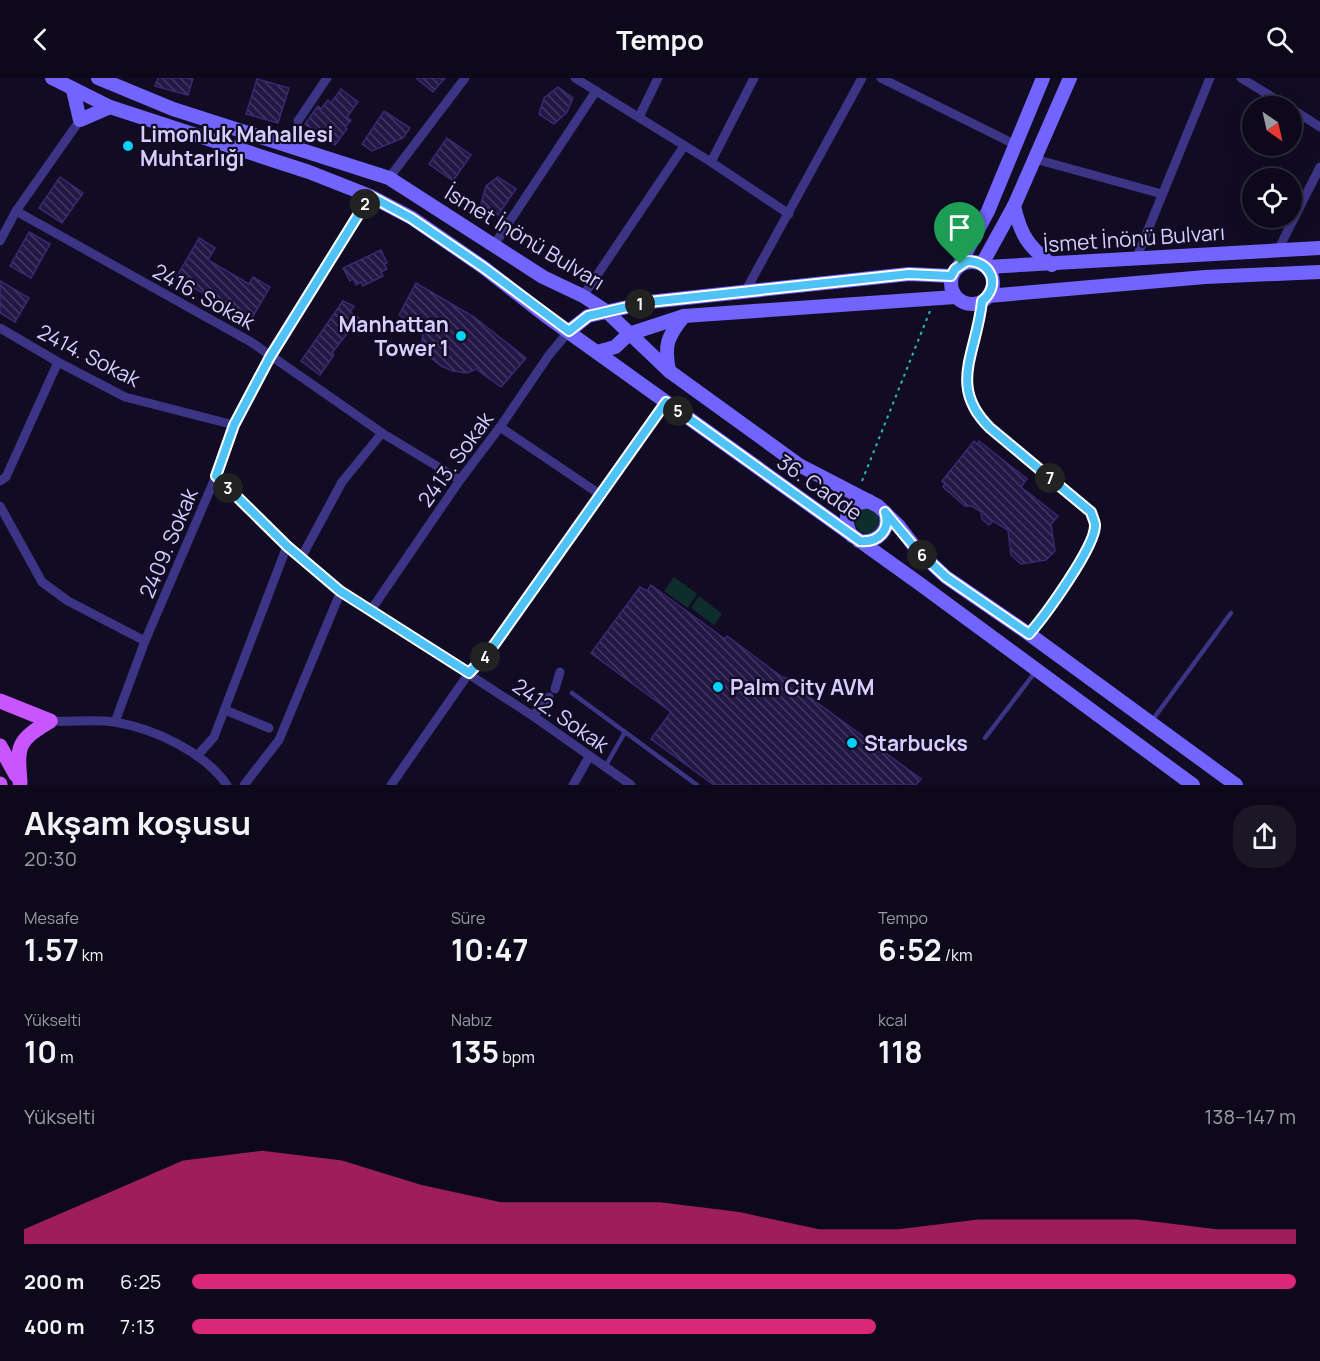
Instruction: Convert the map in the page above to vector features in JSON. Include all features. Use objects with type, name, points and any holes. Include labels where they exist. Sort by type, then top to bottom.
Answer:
[{"type":"main road","name":"İsmet İnönü Bulvarı","points":[[52,78],[110,107],[309,172],[370,196],[420,224],[597,352]]},
{"type":"main road","points":[[955,297],[950,283],[951,276],[960,264],[988,211],[1043,78]]},
{"type":"main road","points":[[984,266],[1014,206],[1070,78]]},
{"type":"main road","name":"İsmet İnönü Bulvarı","points":[[103,80],[173,109],[389,178],[543,277],[583,296],[606,311],[649,302],[746,290],[909,274],[951,276]]},
{"type":"main road","points":[[73,90],[80,120],[110,107]]},
{"type":"main road","points":[[1014,206],[1021,232],[1032,249],[1052,266]]},
{"type":"main road","name":"İsmet İnönü Bulvarı","points":[[984,266],[1052,266],[1136,258],[1320,248]]},
{"type":"main road","points":[[597,352],[615,347],[629,334],[684,316],[955,297],[968,304],[985,299],[993,285],[984,266],[975,261],[960,264]]},
{"type":"main road","name":"İsmet İnönü Bulvarı","points":[[985,299],[1205,277],[1320,272]]},
{"type":"main road","points":[[569,331],[588,316],[606,311],[669,371],[799,465],[870,501],[885,512],[917,550],[946,577],[1029,634],[1236,785]]},
{"type":"main road","points":[[669,371],[665,350],[672,331],[684,316]]},
{"type":"main road","name":"36. Cadde","points":[[597,352],[1193,785]]},
{"type":"main road","points":[[870,501],[855,504],[847,514],[847,526],[856,538],[872,541],[883,533],[887,521],[885,512]]},
{"type":"main road","points":[[0,701],[50,722]]},
{"type":"main road","points":[[21,783],[17,751],[22,739],[50,722]]},
{"type":"main road","points":[[0,746],[21,783]]},
{"type":"street","points":[[298,121],[327,78]]},
{"type":"street","points":[[389,178],[465,78]]},
{"type":"street","points":[[575,78],[711,162],[789,214]]},
{"type":"street","points":[[639,117],[658,78]]},
{"type":"street","points":[[711,162],[754,78]]},
{"type":"street","points":[[746,290],[862,78]]},
{"type":"street","points":[[881,78],[1014,144]]},
{"type":"street","points":[[1136,258],[1210,78]]},
{"type":"street","points":[[1241,78],[1271,96]]},
{"type":"street","points":[[494,245],[596,91]]},
{"type":"street","points":[[1302,116],[1320,127]]},
{"type":"street","points":[[0,241],[16,211],[80,120]]},
{"type":"street","points":[[583,296],[684,146]]},
{"type":"street","points":[[1035,159],[1162,194]]},
{"type":"street","points":[[1278,250],[1320,167]]},
{"type":"street","name":"2409. Sokak","points":[[115,722],[145,641],[216,476],[234,425],[270,357],[370,196]]},
{"type":"street","name":"2416. Sokak","points":[[16,211],[251,342],[382,433],[460,480]]},
{"type":"street","points":[[985,299],[966,379],[968,397],[975,413],[1091,512],[1095,526],[1087,548],[1044,617],[1029,634]]},
{"type":"street","name":"2414. Sokak","points":[[0,328],[125,397],[234,425]]},
{"type":"street","name":"2413. Sokak","points":[[372,610],[460,480],[501,427],[549,355],[569,331]]},
{"type":"street","points":[[0,481],[6,477],[58,362]]},
{"type":"street","points":[[391,785],[469,673],[489,652],[666,402]]},
{"type":"street","points":[[501,427],[601,495]]},
{"type":"street","points":[[302,558],[342,482],[382,433]]},
{"type":"street","name":"2412. Sokak","points":[[216,476],[287,546],[340,591],[469,673],[631,785]]},
{"type":"street","points":[[0,506],[42,582],[68,601],[145,641]]},
{"type":"street","points":[[197,756],[214,737],[287,546]]},
{"type":"street","points":[[244,785],[279,740],[340,591]]},
{"type":"street","points":[[555,689],[560,672]]},
{"type":"street","points":[[533,716],[549,697]]},
{"type":"street","points":[[225,710],[269,728]]},
{"type":"street","points":[[50,722],[115,722],[152,734],[197,756],[216,769],[227,785]]},
{"type":"street","points":[[573,785],[589,757]]},
{"type":"lane","points":[[1151,723],[1231,613]]},
{"type":"lane","points":[[985,738],[1036,671]]},
{"type":"lane","points":[[572,693],[697,785]]},
{"type":"lane","points":[[605,767],[625,732]]},
{"type":"path","points":[[862,481],[935,299]]},
{"type":"green space","points":[[868,508],[877,512],[881,521],[877,530],[868,534],[859,530],[855,521],[859,512]]},
{"type":"green space","points":[[674,577],[697,594],[688,608],[664,591]]},
{"type":"green space","points":[[699,596],[722,614],[714,625],[691,608]]},
{"type":"building","points":[[158,78],[193,78],[188,95],[155,86]]},
{"type":"building","points":[[416,78],[445,78],[433,92]]},
{"type":"building","points":[[257,79],[289,88],[278,123],[246,114]]},
{"type":"building","points":[[558,87],[573,98],[567,112],[554,124],[539,114],[544,98]]},
{"type":"building","points":[[341,89],[358,102],[347,117],[351,120],[345,127],[347,129],[335,145],[305,124],[318,106],[321,109],[328,100],[331,103]]},
{"type":"building","points":[[384,111],[410,128],[403,138],[372,151],[362,144]]},
{"type":"building","points":[[447,138],[471,155],[453,181],[429,164]]},
{"type":"building","points":[[60,177],[83,193],[62,223],[39,208]]},
{"type":"building","points":[[498,177],[516,189],[498,215],[481,204],[486,186]]},
{"type":"building","points":[[29,232],[50,244],[31,278],[10,266]]},
{"type":"building","points":[[199,238],[215,248],[208,260],[249,284],[253,277],[270,287],[251,320],[176,278]]},
{"type":"building","points":[[381,250],[387,263],[384,264],[387,269],[381,272],[383,276],[363,286],[361,282],[356,285],[353,279],[350,281],[343,268]]},
{"type":"building","points":[[0,281],[29,298],[15,322],[0,313]]},
{"type":"building","name":"Manhattan Tower 1","points":[[416,283],[474,317],[526,358],[501,387],[476,369],[467,373],[453,371],[441,366],[429,356],[422,342],[423,332],[399,315]]},
{"type":"building","points":[[343,301],[354,306],[350,312],[359,318],[332,353],[334,355],[320,375],[301,361]]},
{"type":"building","points":[[974,441],[977,444],[979,441],[1027,479],[1021,487],[1058,516],[1051,524],[1055,551],[1046,560],[1021,564],[1011,555],[1008,530],[993,521],[989,525],[982,519],[981,512],[972,506],[965,506],[943,487],[945,484],[942,481]]},
{"type":"building","name":"Palm City AVM","points":[[651,585],[725,639],[727,636],[782,677],[794,680],[800,690],[921,779],[916,785],[714,785],[651,739],[671,712],[591,653],[640,587],[647,591]]},
{"type":"place","name":"Limonluk Mahallesi Muhtarlığı","points":[[128,146]]},
{"type":"place","name":"Manhattan Tower 1","points":[[461,336]]},
{"type":"place","name":"Palm City AVM","points":[[718,687]]},
{"type":"place","name":"Starbucks","points":[[852,743]]},
{"type":"route","points":[[370,196],[411,218],[483,267],[569,331],[588,316],[649,302],[909,274],[951,276],[960,264],[975,261],[987,267],[993,278],[991,291],[982,301],[981,319],[966,379],[968,397],[975,413],[1091,512],[1095,526],[1087,548],[1044,617],[1029,634],[946,577],[917,550],[885,512],[887,521],[883,533],[872,541],[860,541],[666,402],[489,652],[469,673],[340,591],[287,546],[216,476],[234,425],[270,357],[370,196]]}]
